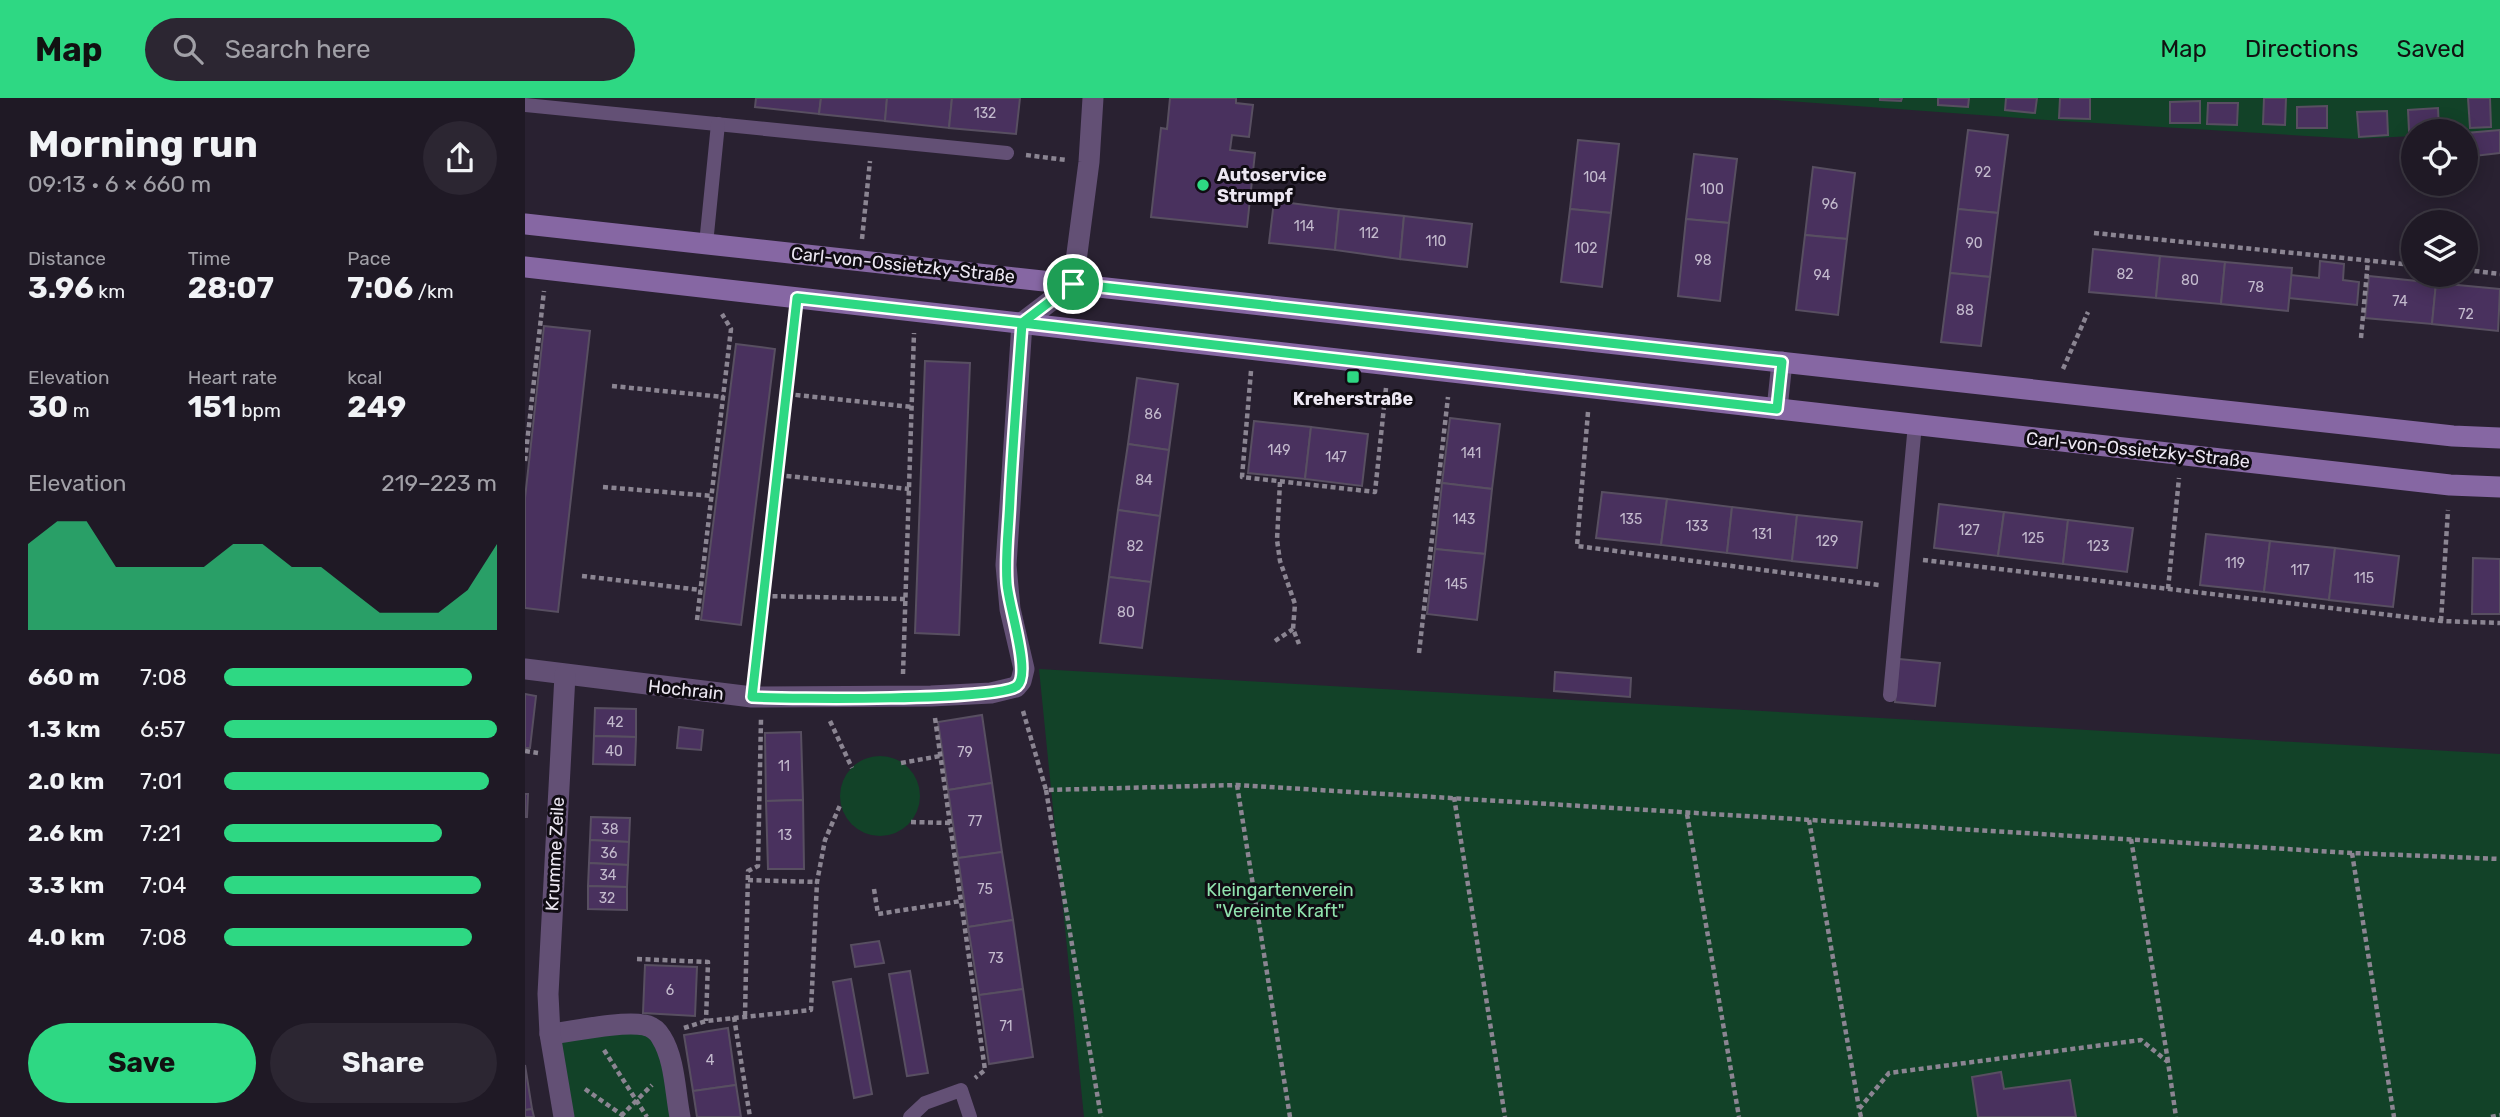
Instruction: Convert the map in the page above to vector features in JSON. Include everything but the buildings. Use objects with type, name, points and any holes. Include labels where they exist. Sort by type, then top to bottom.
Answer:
[{"type":"street","points":[[932,696],[998,692],[1016,687],[1021,681],[1024,669],[1010,609],[1006,565],[1022,323],[1073,284],[1089,162],[1093,98]]},
{"type":"street","name":"Carl-von-Ossietzky-Straße","points":[[525,224],[2453,436],[2500,438]]},
{"type":"street","name":"Carl-von-Ossietzky-Straße","points":[[536,268],[2450,485],[2500,487]]},
{"type":"street","points":[[1777,409],[1782,362]]},
{"type":"street","name":"Hochrain","points":[[525,669],[757,697],[932,696]]},
{"type":"street","name":"Krumme Zeile","points":[[563,1117],[550,1034],[548,994],[565,675]]},
{"type":"street","points":[[550,1034],[641,1024],[652,1027],[660,1035],[671,1067],[680,1117]]},
{"type":"lane","points":[[525,105],[1007,153]]},
{"type":"lane","points":[[706,244],[718,124]]},
{"type":"lane","points":[[1890,695],[1915,424]]},
{"type":"lane","points":[[910,1117],[925,1103],[961,1090],[970,1117]]},
{"type":"path","points":[[860,261],[872,139]]},
{"type":"path","points":[[1007,153],[1089,162]]},
{"type":"path","points":[[2094,233],[2401,264]]},
{"type":"path","points":[[2361,338],[2368,260]]},
{"type":"path","points":[[525,461],[536,268]]},
{"type":"path","points":[[2478,271],[2500,274]]},
{"type":"path","points":[[697,620],[731,329],[708,288]]},
{"type":"path","points":[[745,1016],[748,871],[758,866],[757,697],[764,596],[797,298]]},
{"type":"path","points":[[902,696],[915,311]]},
{"type":"path","points":[[2053,392],[2088,312]]},
{"type":"path","points":[[1253,349],[1242,477],[1280,482],[1375,492],[1389,365]]},
{"type":"path","points":[[612,386],[724,397]]},
{"type":"path","points":[[1590,388],[1577,546],[1901,587]]},
{"type":"path","points":[[786,394],[912,407]]},
{"type":"path","points":[[1419,653],[1447,408]]},
{"type":"path","points":[[2168,589],[2181,454]]},
{"type":"path","points":[[777,475],[909,489]]},
{"type":"path","points":[[1280,482],[1277,540],[1280,561],[1295,604],[1293,629],[1299,644]]},
{"type":"path","points":[[2441,621],[2450,485]]},
{"type":"path","points":[[603,487],[713,496]]},
{"type":"path","points":[[1903,557],[2441,621],[2500,623]]},
{"type":"path","points":[[582,576],[701,590]]},
{"type":"path","points":[[764,596],[905,599]]},
{"type":"path","points":[[1275,641],[1293,629]]},
{"type":"path","points":[[1016,687],[1046,790],[1101,1117]]},
{"type":"path","points":[[932,696],[985,1070],[961,1090]]},
{"type":"path","points":[[819,698],[852,768]]},
{"type":"path","points":[[901,763],[940,756]]},
{"type":"path","points":[[1046,790],[1237,785],[2352,853],[2500,859]]},
{"type":"path","points":[[1237,785],[1290,1117]]},
{"type":"path","points":[[1454,797],[1505,1117]]},
{"type":"path","points":[[660,1035],[706,1021],[811,1010],[817,882],[824,839],[841,803]]},
{"type":"path","points":[[1687,814],[1739,1117]]},
{"type":"path","points":[[1809,820],[1861,1117]]},
{"type":"path","points":[[911,822],[950,824]]},
{"type":"path","points":[[2131,839],[2176,1117]]},
{"type":"path","points":[[2352,853],[2394,1117]]},
{"type":"path","points":[[748,880],[817,882]]},
{"type":"path","points":[[874,889],[878,914],[961,901]]},
{"type":"path","points":[[637,959],[708,962],[706,1021]]},
{"type":"path","points":[[734,1017],[750,1117]]},
{"type":"path","points":[[590,1029],[647,1117]]},
{"type":"path","points":[[1859,1110],[1889,1073],[2141,1040],[2168,1062]]},
{"type":"path","points":[[556,1067],[623,1116],[671,1067]]},
{"type":"path","points":[[2491,1117],[2500,1115]]},
{"type":"green space","points":[[1749,98],[2500,98],[2500,130],[2478,132],[2478,119],[2401,119],[2401,137],[2356,139]]},
{"type":"green space","name":"Kleingartenverein \"Vereinte Kraft\"","points":[[1039,669],[2500,754],[2500,1117],[1084,1117]]},
{"type":"green space","points":[[880,756],[895,759],[908,768],[917,781],[920,796],[917,811],[908,824],[895,833],[880,836],[865,833],[852,824],[843,811],[840,796],[843,781],[852,768],[865,759]]},
{"type":"green space","points":[[629,1029],[655,1036],[675,1117],[570,1117],[559,1046],[564,1038]]},
{"type":"place","name":"Autoservice Strumpf","points":[[1203,185]]},
{"type":"place","name":"Kreherstraße","points":[[1353,377]]},
{"type":"route","points":[[1073,284],[1022,323],[797,298],[752,697],[932,696],[1006,691],[1016,687],[1021,681],[1024,669],[1010,609],[1006,565],[1022,323],[1777,409],[1782,362],[1073,284]]}]
